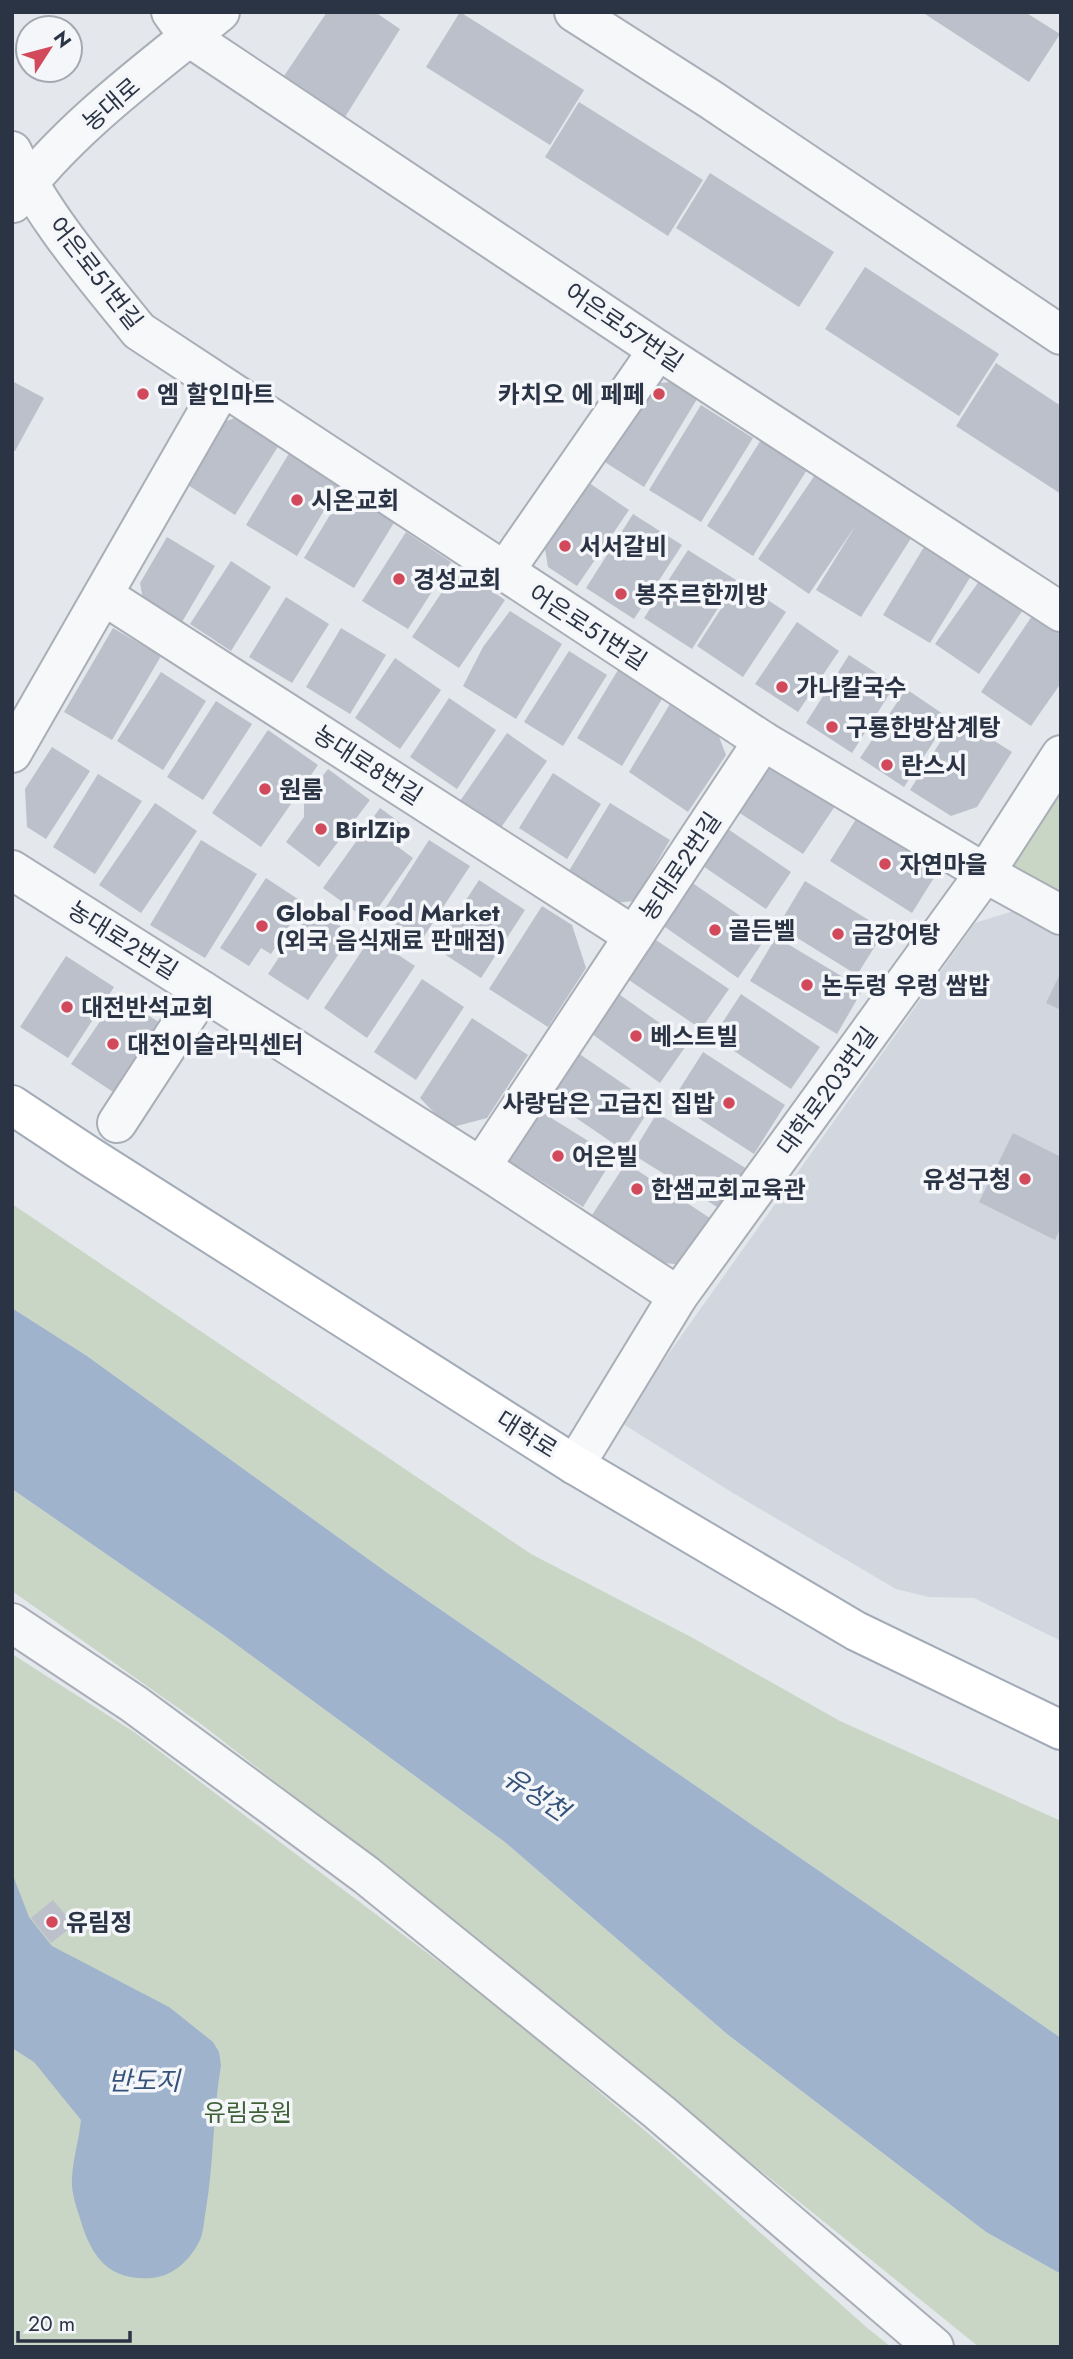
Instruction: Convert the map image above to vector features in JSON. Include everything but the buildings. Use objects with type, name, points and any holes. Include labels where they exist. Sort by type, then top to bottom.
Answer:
[{"type":"main road","name":"대학로","points":[[12,1105],[575,1465],[856,1631],[1061,1730]]},
{"type":"street","name":"농대로","points":[[17,179],[96,115],[180,25],[220,12]]},
{"type":"street","points":[[574,12],[710,99],[1061,335]]},
{"type":"street","name":"어은로57번길","points":[[180,25],[658,350],[1061,612]]},
{"type":"street","name":"어은로51번길","points":[[17,179],[139,331],[763,741],[1061,915]]},
{"type":"street","points":[[504,572],[658,350]]},
{"type":"street","points":[[12,753],[222,387]]},
{"type":"street","name":"농대로8번길","points":[[103,595],[634,936]]},
{"type":"street","name":"농대로2번길","points":[[481,1167],[763,741]]},
{"type":"street","name":"대학로203번길","points":[[575,1465],[678,1296],[985,873],[1061,755]]},
{"type":"street","name":"농대로2번길","points":[[12,870],[481,1167],[678,1296]]},
{"type":"street","points":[[117,1123],[203,991]]},
{"type":"street","points":[[12,1623],[134,1704],[366,1875],[649,2103],[906,2326],[934,2347]]},
{"type":"shaded area","points":[[1013,911],[1061,937],[1061,1641],[974,1598],[929,1597],[896,1589],[733,1493],[620,1422],[975,923]]},
{"type":"green space","points":[[1061,786],[1061,897],[1008,869]]},
{"type":"green space","points":[[12,1204],[531,1554],[691,1637],[840,1721],[1061,1821],[1061,2038],[389,1574],[87,1356],[12,1308]]},
{"type":"green space","points":[[12,1489],[222,1634],[506,1843],[727,2034],[986,2232],[1061,2274],[1061,2347],[979,2347],[391,1872],[201,1724],[12,1591]]},
{"type":"green space","name":"유림공원","points":[[12,1654],[134,1732],[503,2010],[670,2152],[891,2347],[12,2347]]},
{"type":"water","name":"유성천","points":[[12,1308],[87,1356],[389,1574],[1061,2038],[1061,2274],[986,2232],[727,2034],[506,1843],[222,1634],[12,1489]]},
{"type":"water","name":"반도지","points":[[12,1873],[29,1917],[52,1946],[169,2007],[213,2042],[219,2052],[221,2065],[209,2191],[202,2233],[186,2260],[167,2274],[151,2278],[122,2275],[111,2270],[95,2253],[83,2229],[72,2187],[81,2120],[34,2062],[12,2048]]},
{"type":"place","name":"엠 할인마트","points":[[143,394]]},
{"type":"place","name":"카치오 에 페페","points":[[659,394]]},
{"type":"place","name":"시온교회","points":[[297,500]]},
{"type":"place","name":"서서갈비","points":[[565,546]]},
{"type":"place","name":"경성교회","points":[[399,579]]},
{"type":"place","name":"봉주르한끼방","points":[[621,594]]},
{"type":"place","name":"가나칼국수","points":[[782,687]]},
{"type":"place","name":"구룡한방삼계탕","points":[[832,727]]},
{"type":"place","name":"란스시","points":[[887,765]]},
{"type":"place","name":"원룸","points":[[265,789]]},
{"type":"place","name":"BirlZip","points":[[321,829]]},
{"type":"place","name":"자연마을","points":[[885,864]]},
{"type":"place","name":"Global Food Market (외국 음식재료 판매점)","points":[[262,926]]},
{"type":"place","name":"골든벨","points":[[715,930]]},
{"type":"place","name":"금강어탕","points":[[838,934]]},
{"type":"place","name":"논두렁 우렁 쌈밥","points":[[807,985]]},
{"type":"place","name":"대전반석교회","points":[[67,1007]]},
{"type":"place","name":"베스트빌","points":[[636,1036]]},
{"type":"place","name":"대전이슬라믹센터","points":[[113,1044]]},
{"type":"place","name":"사랑담은 고급진 집밥","points":[[729,1103]]},
{"type":"place","name":"어은빌","points":[[558,1156]]},
{"type":"place","name":"유성구청","points":[[1025,1179]]},
{"type":"place","name":"한샘교회교육관","points":[[637,1189]]},
{"type":"place","name":"유림정","points":[[52,1922]]}]
